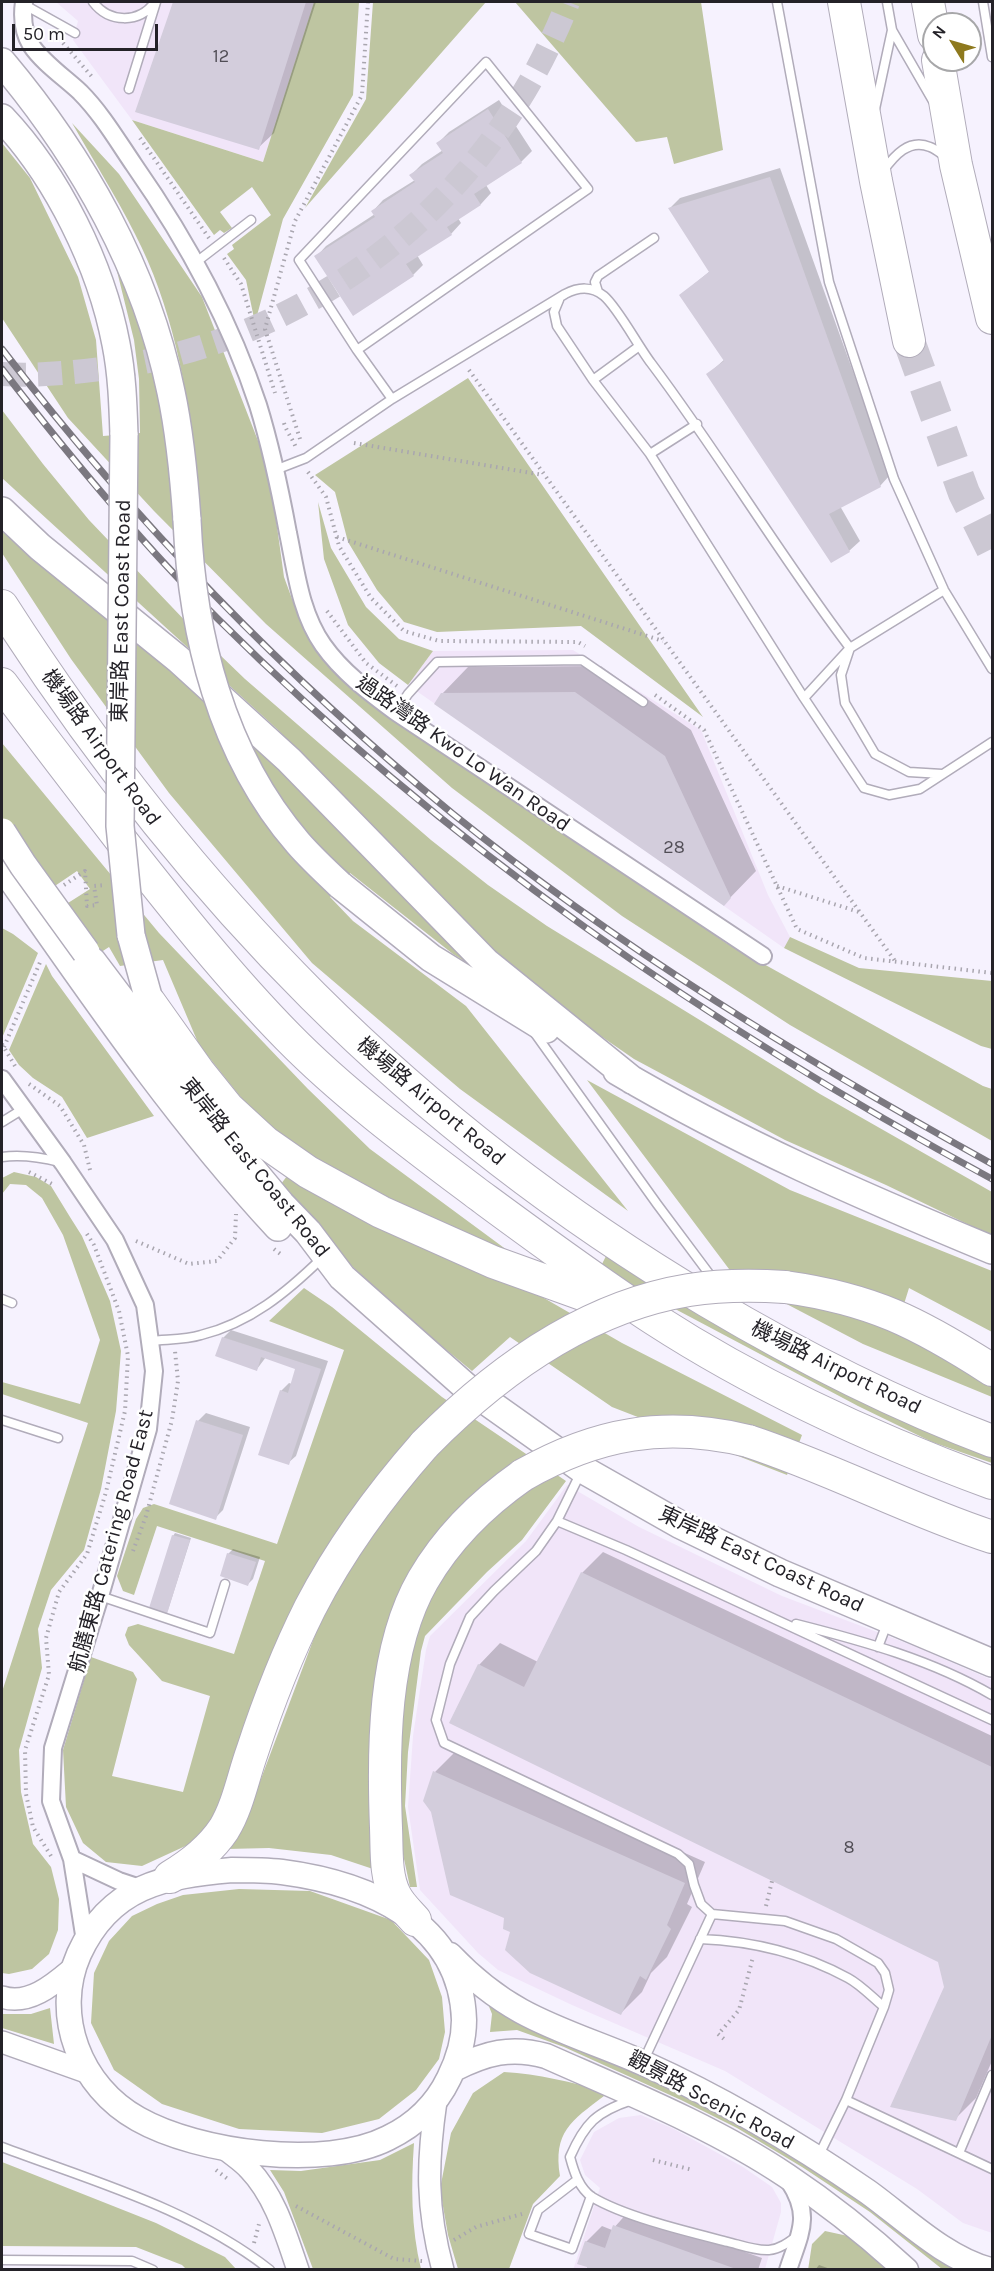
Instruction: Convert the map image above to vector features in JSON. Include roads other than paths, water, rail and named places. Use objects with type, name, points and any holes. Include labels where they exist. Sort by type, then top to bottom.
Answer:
[{"type":"highway","points":[[844,2],[876,181],[909,341]]},
{"type":"highway","points":[[940,72],[956,165],[993,318]]},
{"type":"highway","name":"機場路 Airport Road","points":[[2,606],[88,734],[161,830],[250,932],[339,1023],[438,1111],[514,1172],[639,1259],[754,1329],[873,1389],[993,1441]]},
{"type":"highway","name":"機場路 Airport Road","points":[[2,684],[175,908],[228,972],[289,1038],[334,1080],[439,1165],[534,1236],[654,1319],[714,1355],[804,1403],[924,1458],[993,1483]]},
{"type":"highway","points":[[150,1003],[199,1072],[228,1108],[265,1142],[308,1172],[381,1212],[493,1262],[654,1319]]},
{"type":"highway","points":[[170,1877],[201,1856],[225,1827],[239,1793],[271,1697],[314,1601],[367,1516],[425,1444],[462,1408],[507,1371],[546,1346],[595,1319],[629,1306],[688,1290],[755,1286],[785,1287],[842,1297],[889,1312],[932,1332],[993,1370]]},
{"type":"highway","points":[[423,1928],[394,1894],[387,1862],[386,1753],[391,1691],[399,1644],[415,1597],[435,1561],[482,1507],[523,1475],[585,1446],[638,1433],[689,1431],[726,1435],[802,1460],[945,1521],[993,1537]]},
{"type":"main road","points":[[2,62],[47,119],[73,158],[117,237],[137,283],[160,350],[171,391],[178,432],[188,548],[199,629],[220,704],[243,758],[267,801],[297,841],[340,885],[431,958],[518,1007],[632,1080],[780,1157],[878,1203],[993,1250]]},
{"type":"main road","name":"東岸路 East Coast Road","points":[[2,118],[48,177],[77,233],[97,277],[108,309],[116,344],[124,435],[120,826],[131,935],[160,1043],[175,1070],[205,1113],[322,1258],[465,1386],[582,1469],[659,1514],[780,1573],[993,1663]]},
{"type":"main road","points":[[2,511],[40,547],[178,659],[289,760],[486,962],[632,1080]]},
{"type":"main road","points":[[2,831],[23,865],[124,1004],[160,1043]]},
{"type":"main road","points":[[2,866],[172,1104],[247,1193],[297,1247],[322,1258]]},
{"type":"main road","points":[[232,1870],[280,1872],[325,1880],[367,1893],[392,1905],[423,1928],[447,1958],[457,1979],[462,2000],[462,2038],[454,2069],[436,2101],[406,2128],[387,2139],[349,2150],[274,2154],[224,2148],[172,2134],[136,2118],[101,2089],[88,2073],[75,2044],[68,2000],[73,1968],[85,1941],[103,1916],[125,1897],[140,1888],[170,1877],[232,1870]]},
{"type":"main road","name":"觀景路 Scenic Road","points":[[423,1928],[465,1971],[521,2011],[643,2063],[705,2093],[818,2158],[965,2262],[990,2270]]},
{"type":"main road","name":"觀景路 Scenic Road","points":[[454,2069],[477,2058],[493,2054],[528,2051],[546,2056],[696,2125],[786,2175],[831,2207],[906,2270]]},
{"type":"street","name":"過路灣路 Kwo Lo Wan Road","points":[[24,3],[23,23],[32,46],[82,94],[161,204],[195,263],[241,361],[258,406],[276,470],[300,593],[313,629],[323,645],[349,674],[396,712],[763,956]]},
{"type":"street","name":"航膳東路 Catering Road East","points":[[2,1079],[115,1240],[145,1305],[154,1371],[148,1429],[53,1748],[51,1801],[72,1859],[85,1941]]},
{"type":"street","points":[[72,1859],[140,1888]]},
{"type":"street","points":[[2,1997],[7,1999],[33,1996],[52,1986],[73,1968]]},
{"type":"street","points":[[2,2042],[88,2073]]},
{"type":"street","points":[[436,2101],[430,2144],[429,2183],[431,2221],[441,2260]]},
{"type":"street","points":[[224,2148],[249,2169],[267,2192],[285,2232],[298,2270]]},
{"type":"street","points":[[786,2175],[798,2194],[803,2217],[788,2270]]},
{"type":"street","points":[[803,2217],[823,2207],[831,2207]]},
{"type":"lane","points":[[93,2],[105,14],[118,19],[141,15],[155,2]]},
{"type":"lane","points":[[129,89],[155,2]]},
{"type":"lane","points":[[777,2],[829,282],[894,479],[944,590],[993,669]]},
{"type":"lane","points":[[887,2],[892,30],[950,131]]},
{"type":"lane","points":[[983,2],[993,57]]},
{"type":"lane","points":[[24,3],[75,33]]},
{"type":"lane","points":[[869,138],[892,30]]},
{"type":"lane","points":[[357,350],[588,189],[486,62],[299,260],[357,350],[392,399]]},
{"type":"lane","points":[[876,181],[896,153],[911,146],[929,146],[956,165]]},
{"type":"lane","points":[[195,263],[251,220]]},
{"type":"lane","points":[[598,292],[595,282],[598,276],[654,238]]},
{"type":"lane","points":[[276,470],[306,458],[392,399],[573,290],[590,289],[598,292],[611,304],[638,347],[697,424],[816,603],[850,648]]},
{"type":"lane","points":[[559,299],[554,312],[557,326],[592,380],[650,454],[804,698],[864,788],[889,795],[920,789],[993,742]]},
{"type":"lane","points":[[592,380],[638,347]]},
{"type":"lane","points":[[650,454],[697,424]]},
{"type":"lane","points":[[804,698],[850,648],[944,590]]},
{"type":"lane","points":[[850,648],[841,675],[845,703],[875,754],[909,772],[942,774]]},
{"type":"lane","points":[[396,712],[408,694],[437,662],[582,660],[642,702]]},
{"type":"lane","points":[[486,962],[505,989]]},
{"type":"lane","points":[[518,1007],[633,1171],[726,1294]]},
{"type":"lane","points":[[2,1122],[23,1109]]},
{"type":"lane","points":[[2,1157],[30,1156],[63,1163]]},
{"type":"lane","points":[[150,1341],[200,1336],[241,1322],[277,1299],[322,1258]]},
{"type":"lane","points":[[2,1299],[12,1302]]},
{"type":"lane","points":[[733,1303],[754,1329]]},
{"type":"lane","points":[[2,1420],[58,1438]]},
{"type":"lane","points":[[582,1469],[557,1521],[536,1551],[470,1617],[450,1664],[436,1720],[444,1743],[678,1854],[689,1864],[701,1904],[712,1914],[785,1921],[836,1939],[878,1963],[885,1973],[889,1990],[884,2007],[846,2100],[818,2158]]},
{"type":"lane","points":[[557,1521],[626,1550],[993,1720]]},
{"type":"lane","points":[[100,1596],[210,1633],[225,1584]]},
{"type":"lane","points":[[878,1647],[889,1618]]},
{"type":"lane","points":[[778,1620],[921,1661],[970,1682],[993,1695]]},
{"type":"lane","points":[[643,2063],[712,1914]]},
{"type":"lane","points":[[700,1939],[738,1941],[794,1953],[850,1979],[884,2007]]},
{"type":"lane","points":[[959,2153],[993,2075]]},
{"type":"lane","points":[[638,2098],[619,2104],[595,2117],[580,2134],[570,2157],[577,2180],[591,2196],[628,2212],[673,2227],[750,2248],[768,2250],[784,2246],[799,2234]]},
{"type":"lane","points":[[846,2100],[993,2169]]},
{"type":"lane","points":[[2,2147],[159,2206],[225,2238],[270,2270]]},
{"type":"lane","points":[[577,2180],[538,2210],[529,2234],[572,2249],[591,2196]]},
{"type":"lane","points":[[2,2260],[132,2261],[153,2270]]},
{"type":"lane","points":[[118,2270],[132,2261]]},
{"type":"tunnel","points":[[2,374],[64,373],[101,369],[179,354],[253,328],[322,293],[385,250],[442,198],[492,140],[535,74],[568,2]]},
{"type":"tunnel","points":[[909,341],[964,493],[992,549]]},
{"type":"railway","points":[[2,349],[105,476],[214,595],[330,707],[453,814],[581,911],[715,1001],[853,1085],[992,1164]]},
{"type":"railway","points":[[2,369],[53,434],[160,559],[218,619],[305,702],[395,781],[488,856],[584,927],[683,994],[784,1059],[992,1179]]}]
